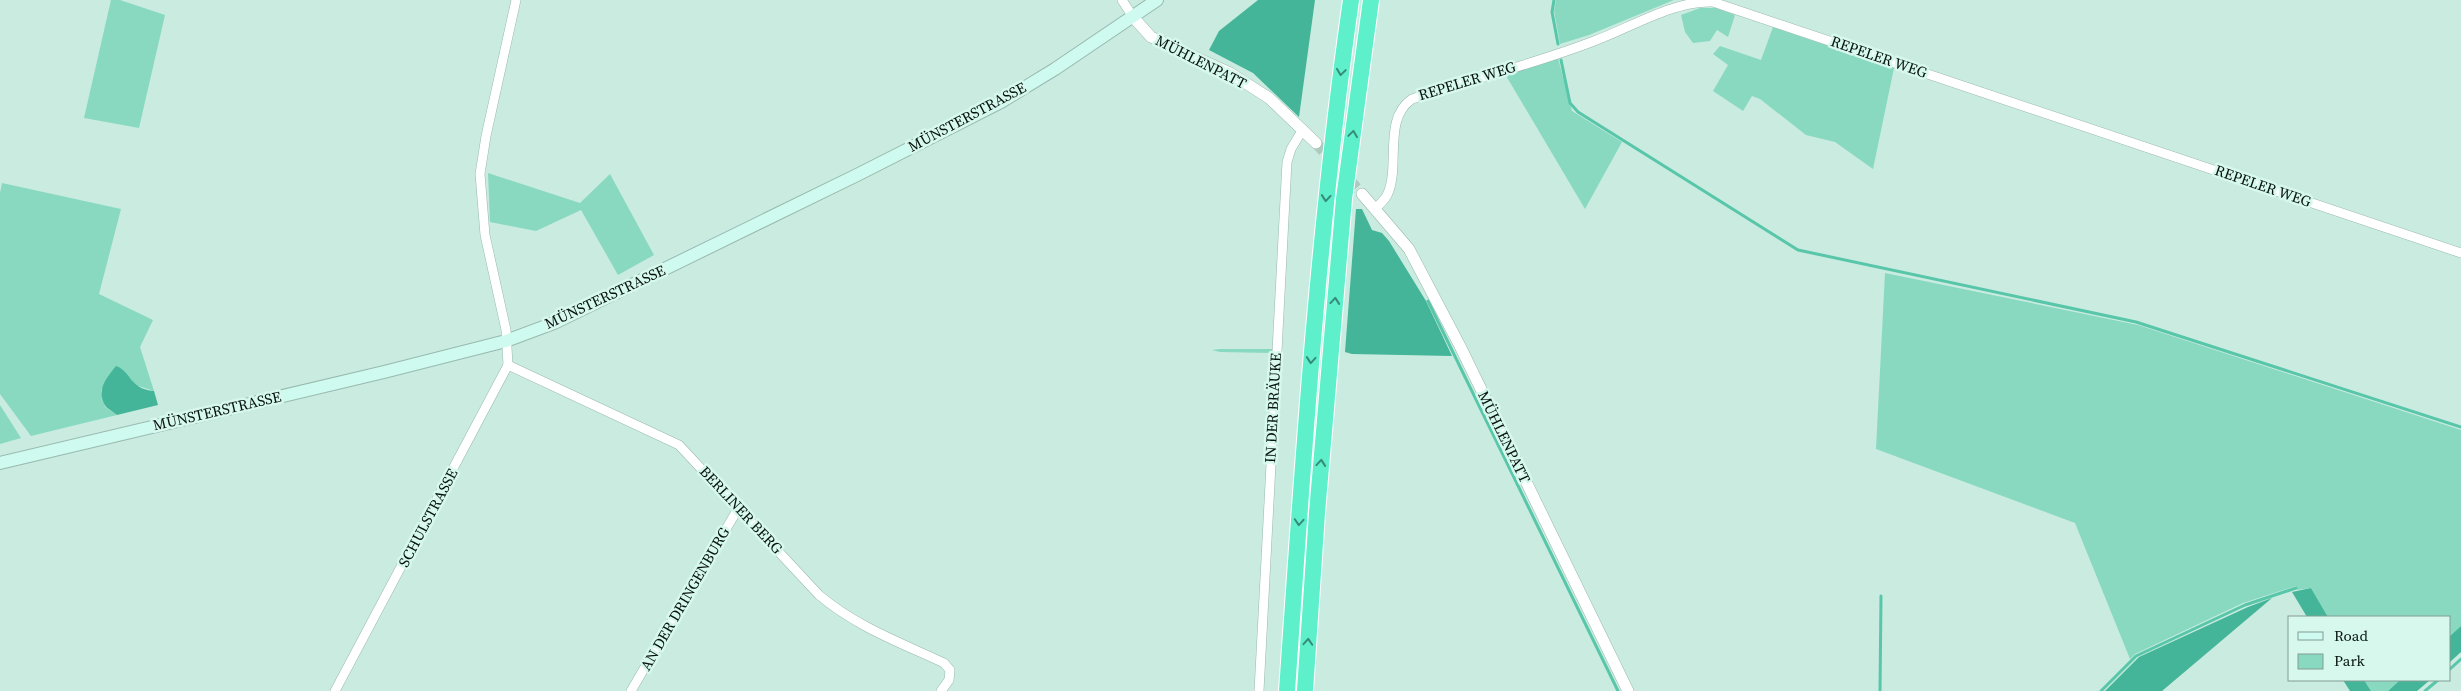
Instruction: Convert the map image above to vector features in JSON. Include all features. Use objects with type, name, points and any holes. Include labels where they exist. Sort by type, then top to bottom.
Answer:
[{"type":"highway","points":[[1287,691],[1308,395],[1331,150],[1351,0]]},
{"type":"highway","points":[[1305,691],[1317,513],[1344,199],[1371,0]]},
{"type":"main road","name":"MÜNSTERSTRASSE","points":[[0,463],[506,341],[563,318],[857,175],[1001,102],[1055,69],[1157,0]]},
{"type":"street","points":[[508,365],[506,330],[485,235],[480,174],[486,136],[516,0]]},
{"type":"street","points":[[1122,0],[1133,17]]},
{"type":"street","name":"REPELER WEG","points":[[1376,208],[1387,196],[1391,183],[1398,114],[1404,104],[1412,98],[1594,42],[1682,4],[1698,0],[1713,2],[2461,253]]},
{"type":"street","name":"MÜHLENPATT","points":[[1133,17],[1151,37],[1230,73],[1269,98],[1316,143]]},
{"type":"street","name":"IN DER BRÄUKE","points":[[1259,691],[1288,162],[1291,148],[1302,129]]},
{"type":"street","name":"MÜHLENPATT","points":[[1362,194],[1410,249],[1460,346],[1628,691]]},
{"type":"street","name":"BERLINER BERG","points":[[508,365],[679,445],[739,507],[819,595],[834,608],[863,626],[944,663],[950,670],[949,680],[941,691]]},
{"type":"street","name":"SCHULSTRASSE","points":[[335,691],[508,365]]},
{"type":"street","name":"AN DER DRINGENBURG","points":[[631,691],[739,507]]},
{"type":"green space","points":[[111,0],[120,0],[165,15],[139,128],[84,118]]},
{"type":"green space","points":[[1258,0],[1315,0],[1299,117],[1253,73],[1209,50],[1219,31]]},
{"type":"green space","points":[[1556,0],[1674,0],[1589,35],[1560,44],[1554,11]]},
{"type":"green space","points":[[1700,8],[1716,8],[1735,15],[1728,37],[1717,30],[1710,41],[1693,43],[1685,32],[1681,15]]},
{"type":"green space","points":[[1773,27],[1894,68],[1873,169],[1835,142],[1806,135],[1760,99],[1752,96],[1743,111],[1713,91],[1728,65],[1713,54],[1720,46],[1761,60]]},
{"type":"green space","points":[[1558,58],[1572,111],[1622,142],[1585,209],[1505,74]]},
{"type":"green space","points":[[488,173],[580,203],[610,174],[654,255],[618,275],[581,210],[536,231],[490,222]]},
{"type":"green space","points":[[2,183],[121,209],[99,294],[153,320],[140,347],[154,391],[135,385],[121,369],[101,390],[105,407],[117,415],[31,436],[0,394],[0,193]]},
{"type":"green space","points":[[1356,209],[1362,209],[1372,230],[1382,233],[1389,241],[1426,301],[1452,356],[1352,354],[1345,352]]},
{"type":"green space","points":[[1885,273],[2138,325],[2461,430],[2461,626],[2451,635],[2451,616],[2327,616],[2311,588],[2297,590],[2296,586],[2243,603],[2135,654],[2130,659],[2075,523],[1876,449]]},
{"type":"green space","points":[[1272,349],[1272,353],[1220,352],[1212,350]]},
{"type":"green space","points":[[116,366],[121,368],[135,384],[146,390],[154,391],[158,405],[117,415],[106,407],[102,395],[103,385]]},
{"type":"green space","points":[[0,405],[21,438],[0,444]]},
{"type":"green space","points":[[2311,588],[2327,616],[2306,616],[2292,592]]},
{"type":"green space","points":[[2272,598],[2162,691],[2105,691],[2139,657],[2248,607]]},
{"type":"green space","points":[[2461,626],[2461,652],[2451,661],[2451,635]]},
{"type":"green space","points":[[2344,681],[2365,681],[2371,691],[2350,691]]},
{"type":"green space","points":[[2365,681],[2399,681],[2388,691],[2371,691]]},
{"type":"green space","points":[[2399,681],[2429,681],[2417,691],[2388,691]]},
{"type":"waterway","points":[[1554,0],[1552,12],[1558,44]]},
{"type":"waterway","points":[[1561,60],[1570,103],[1578,112],[1798,250],[2136,322],[2461,427]]},
{"type":"waterway","points":[[1428,301],[1618,691]]},
{"type":"waterway","points":[[2101,691],[2136,656],[2245,605],[2296,588]]},
{"type":"waterway","points":[[1880,691],[1881,596]]},
{"type":"waterway","points":[[2451,668],[2461,659]]},
{"type":"waterway","points":[[2425,691],[2437,681]]},
{"type":"tunnel","points":[[1316,143],[1362,194]]}]
